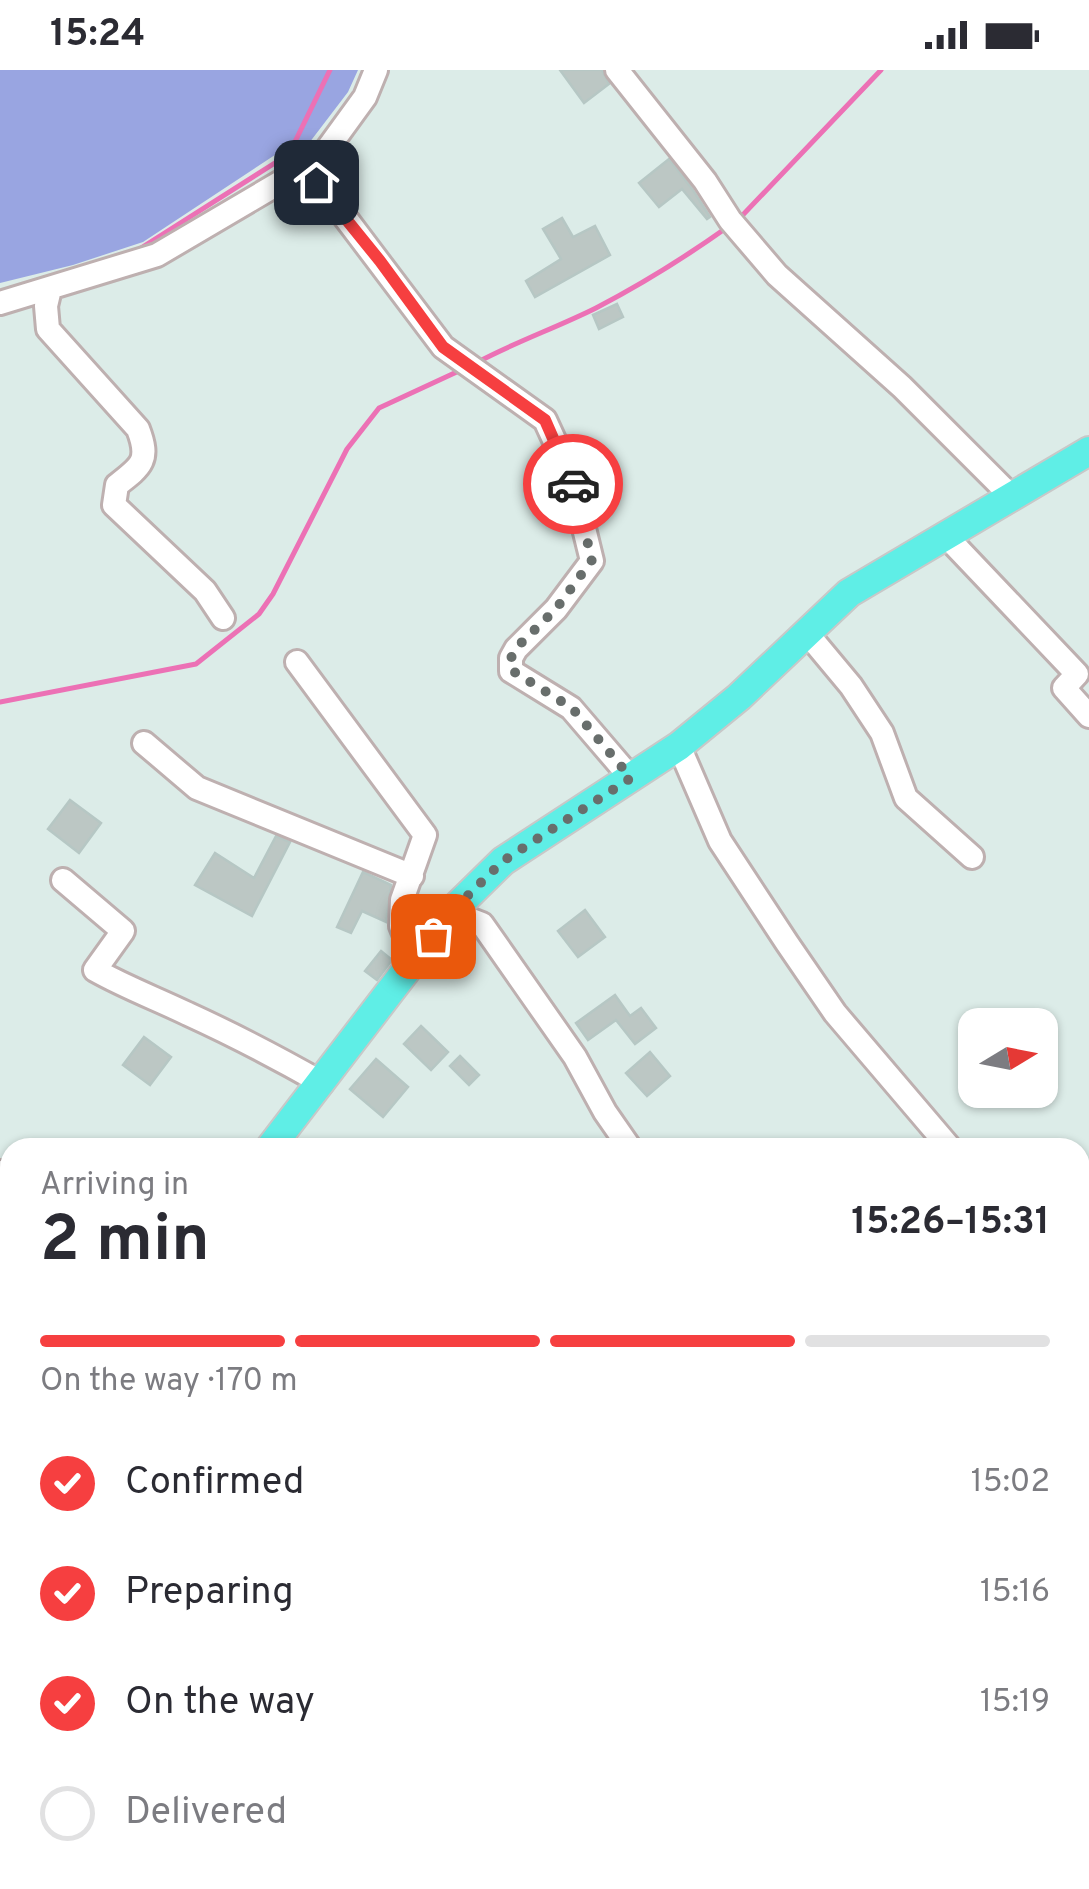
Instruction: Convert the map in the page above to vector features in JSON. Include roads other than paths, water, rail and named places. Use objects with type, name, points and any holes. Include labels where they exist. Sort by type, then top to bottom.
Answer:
[{"type":"main road","points":[[278,1138],[451,912],[503,861],[679,746],[740,697],[849,592],[1089,451]]},
{"type":"street","points":[[0,303],[156,255],[320,159],[366,97],[376,70]]},
{"type":"street","points":[[616,70],[777,275],[902,387],[1012,497]]},
{"type":"street","points":[[296,170],[316,182],[338,208],[443,347],[545,420],[572,479],[592,560],[556,609],[516,648],[511,670],[572,708],[631,778]]},
{"type":"street","points":[[50,289],[46,306],[48,329],[138,429],[146,449],[140,468],[117,485],[114,505],[205,591],[223,618]]},
{"type":"street","points":[[945,535],[1077,674],[1064,688],[1089,716]]},
{"type":"street","points":[[806,632],[851,686],[882,732],[906,798],[972,857]]},
{"type":"street","points":[[297,662],[425,835],[402,900],[400,926],[415,960]]},
{"type":"street","points":[[144,743],[196,788],[412,876]]},
{"type":"street","points":[[679,746],[720,841],[787,943],[835,1013],[941,1138]]},
{"type":"street","points":[[63,880],[123,931],[95,970],[129,990],[184,1011],[278,1058],[322,1084]]},
{"type":"street","points":[[451,912],[482,924],[575,1057],[623,1138]]},
{"type":"waterway","points":[[141,248],[289,154],[330,70]]},
{"type":"waterway","points":[[738,220],[881,70]]},
{"type":"waterway","points":[[476,363],[613,299],[729,226]]},
{"type":"waterway","points":[[0,702],[196,664],[259,614],[347,449],[379,408],[461,370]]}]
